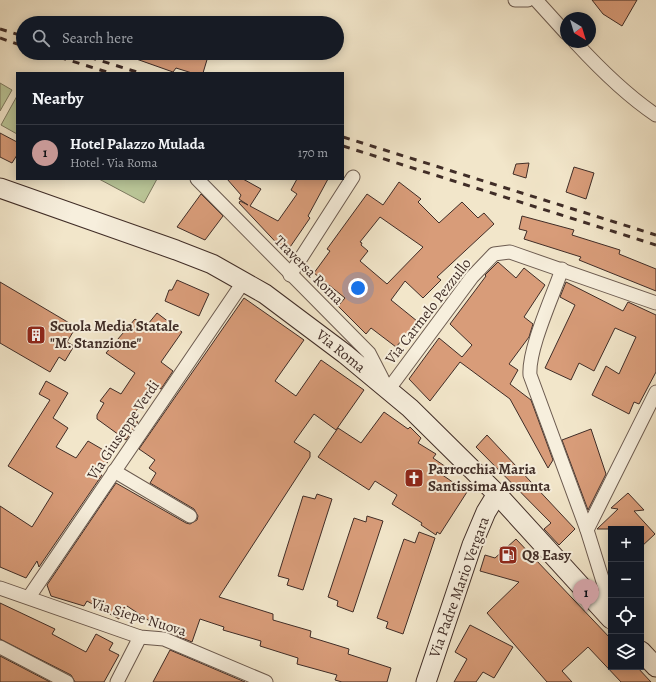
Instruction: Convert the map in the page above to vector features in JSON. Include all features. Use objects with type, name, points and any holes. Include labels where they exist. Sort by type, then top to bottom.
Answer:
[{"type":"street","points":[[515,0],[528,0]]},
{"type":"street","points":[[536,0],[560,26]]},
{"type":"street","points":[[580,48],[596,65],[656,115]]},
{"type":"street","points":[[290,275],[353,177]]},
{"type":"street","name":"Traversa Roma","points":[[198,180],[290,275],[369,353],[388,390]]},
{"type":"street","name":"Via Roma","points":[[0,188],[212,264],[265,294],[297,317],[388,390],[448,445],[497,494],[608,616]]},
{"type":"street","name":"Via Carmelo Pezzullo","points":[[388,390],[472,276],[494,254],[510,252],[656,303]]},
{"type":"street","points":[[562,269],[533,351],[530,375],[587,530],[605,588],[608,606]]},
{"type":"street","name":"Via Giuseppe Verdi","points":[[29,597],[244,281]]},
{"type":"street","points":[[587,530],[656,392]]},
{"type":"street","points":[[114,471],[190,516]]},
{"type":"street","name":"Via Padre Mario Vergara","points":[[426,682],[472,545],[486,512],[497,494]]},
{"type":"street","name":"Via Siepe Nuova","points":[[0,588],[140,637],[164,639],[242,677],[266,682]]},
{"type":"street","points":[[117,682],[140,637]]},
{"type":"street","points":[[0,647],[67,682]]},
{"type":"street","points":[[644,654],[656,667]]},
{"type":"green space","points":[[0,83],[12,90],[0,111]]},
{"type":"green space","points":[[16,98],[16,133],[1,125]]},
{"type":"green space","points":[[101,180],[156,180],[144,203]]},
{"type":"building","points":[[592,0],[637,0],[622,26],[603,14]]},
{"type":"building","points":[[139,60],[207,60],[203,72],[189,72],[176,68],[173,72]]},
{"type":"building","points":[[0,133],[16,141],[16,157],[12,163],[0,157]]},
{"type":"building","points":[[529,163],[526,178],[513,174],[516,164]]},
{"type":"building","points":[[574,167],[594,173],[586,199],[566,192]]},
{"type":"building","points":[[228,180],[245,180],[261,189],[250,206],[278,221],[297,194],[291,190],[296,180],[327,180],[308,216],[310,218],[286,253],[239,203],[240,201],[248,205],[239,199],[241,195]]},
{"type":"building","points":[[399,182],[421,199],[418,202],[439,223],[462,202],[478,218],[484,213],[494,224],[437,277],[441,280],[423,298],[405,281],[391,300],[417,321],[417,325],[410,335],[408,333],[396,347],[371,328],[366,334],[338,306],[345,298],[314,273],[330,251],[327,249],[367,194],[383,205]],"holes":[[[380,217],[423,247],[387,284],[360,261],[368,251],[361,245],[362,243],[360,242]]]},
{"type":"building","points":[[201,194],[223,216],[205,240],[177,227]]},
{"type":"building","points":[[522,216],[574,230],[572,235],[620,250],[619,254],[656,269],[656,291],[579,260],[581,257],[524,239],[527,231],[519,229]]},
{"type":"building","points":[[498,262],[516,278],[524,268],[545,285],[524,317],[533,324],[529,337],[509,364],[518,370],[510,384],[531,400],[553,460],[548,468],[510,399],[460,362],[430,401],[409,379],[439,338],[462,357],[472,345],[450,324],[486,276],[485,275]]},
{"type":"building","points":[[177,280],[209,294],[199,316],[165,301],[169,290],[172,290]]},
{"type":"building","name":"Scuola Media Statale \"M. Stanzione\"","points":[[0,282],[76,327],[67,342],[74,346],[65,361],[59,357],[50,372],[0,343]]},
{"type":"building","points":[[566,282],[623,311],[628,302],[656,315],[656,372],[639,404],[634,402],[629,414],[592,395],[606,366],[619,374],[636,337],[615,328],[594,371],[579,363],[571,380],[545,368],[575,305],[560,297]]},
{"type":"building","points":[[244,298],[304,340],[275,381],[296,396],[321,360],[364,390],[336,430],[314,414],[294,442],[310,452],[310,457],[219,597],[273,614],[273,620],[311,631],[310,637],[349,649],[348,654],[391,668],[387,682],[342,682],[335,680],[337,675],[297,664],[298,658],[260,646],[261,641],[223,630],[224,627],[200,619],[192,642],[177,636],[179,632],[154,624],[127,606],[119,619],[87,601],[84,606],[51,596],[47,585],[116,483],[186,523],[190,524],[197,520],[198,516],[194,509],[150,483],[156,473],[149,468],[155,460],[139,449]]},
{"type":"building","points":[[157,313],[182,332],[161,362],[173,371],[161,389],[153,385],[131,419],[138,422],[126,440],[97,419],[97,415],[104,403],[100,401],[110,388],[121,394],[135,373],[106,353],[135,319],[142,324],[144,322],[148,324]]},
{"type":"building","points":[[46,381],[68,393],[53,418],[68,428],[56,447],[76,458],[88,441],[112,455],[100,474],[102,475],[39,567],[37,561],[26,578],[0,567],[0,506],[32,527],[53,493],[8,466],[50,400],[39,394]]},
{"type":"building","points":[[384,412],[408,429],[410,427],[421,438],[418,443],[436,454],[433,458],[446,467],[441,474],[467,492],[440,534],[437,532],[436,535],[421,525],[422,523],[392,504],[397,495],[375,481],[369,490],[318,457],[338,428],[361,443]]},
{"type":"building","points":[[591,429],[606,474],[588,510],[562,440]]},
{"type":"building","points":[[487,435],[575,529],[559,545],[544,529],[551,523],[476,447]]},
{"type":"building","points":[[628,493],[644,510],[634,511],[655,534],[644,544],[644,526],[608,526],[608,529],[597,529],[618,509],[611,508]]},
{"type":"building","points":[[317,494],[332,499],[303,590],[287,585],[289,579],[278,576],[303,496],[315,499]]},
{"type":"building","points":[[367,516],[383,521],[353,612],[337,606],[338,601],[328,597],[354,518],[366,522]]},
{"type":"building","points":[[419,532],[435,538],[403,634],[386,628],[388,622],[377,618],[404,539],[415,543]]},
{"type":"building","points":[[516,539],[608,636],[608,668],[588,647],[562,671],[572,682],[547,682],[487,613],[519,582],[480,571],[485,555],[495,558]]},
{"type":"building","points":[[0,603],[55,629],[52,634],[86,652],[96,634],[113,643],[109,650],[119,655],[104,682],[75,682],[71,675],[0,639]]},
{"type":"building","points":[[470,625],[513,647],[494,678],[483,672],[476,682],[454,682],[467,659],[455,652]]},
{"type":"building","points":[[170,650],[245,682],[153,682]]},
{"type":"building","points":[[0,656],[50,682],[0,682]]},
{"type":"building","points":[[610,670],[640,670],[651,682],[621,682]]},
{"type":"railway","points":[[0,29],[16,34]]},
{"type":"railway","points":[[0,38],[16,44]]},
{"type":"railway","points":[[68,60],[107,72]]},
{"type":"railway","points":[[98,60],[137,72]]},
{"type":"railway","points":[[344,137],[656,235]]},
{"type":"railway","points":[[344,146],[656,245]]},
{"type":"place","name":"Scuola Media Statale \"M. Stanzione\"","points":[[36,335]]},
{"type":"place","name":"Parrocchia Maria Santissima Assunta","points":[[414,478]]},
{"type":"place","name":"Q8 Easy","points":[[508,555]]},
{"type":"place","name":"Hotel Palazzo Mulada","points":[[586,612]]}]
